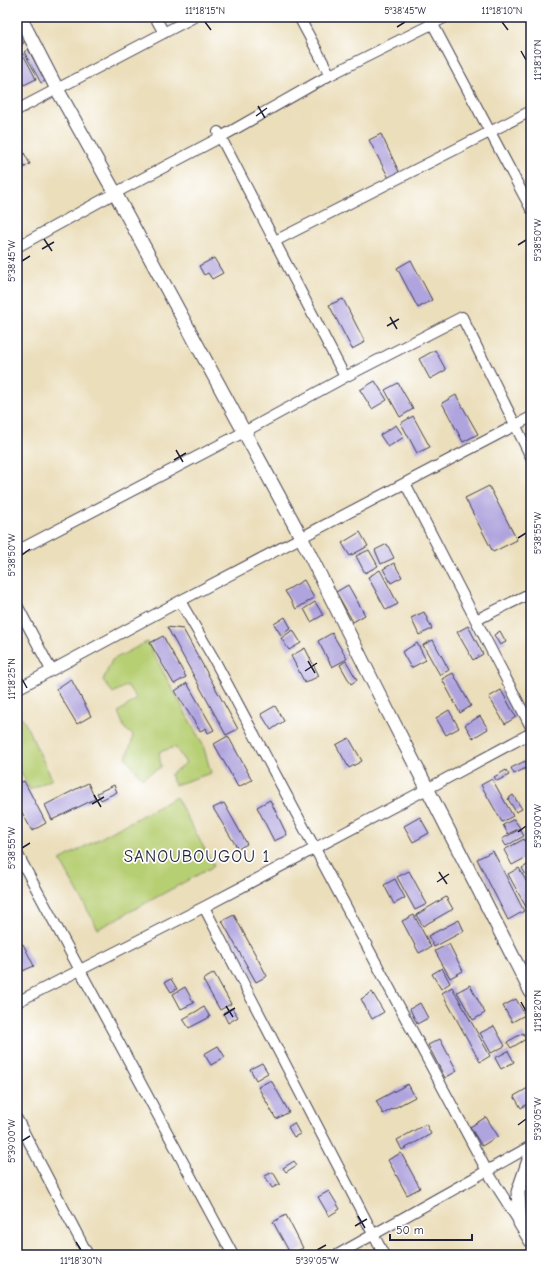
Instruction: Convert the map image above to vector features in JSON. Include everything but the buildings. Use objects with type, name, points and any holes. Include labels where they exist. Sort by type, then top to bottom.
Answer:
[{"type":"street","points":[[20,17],[56,89],[115,192],[301,537],[427,789],[531,992]]},
{"type":"street","points":[[155,17],[164,33]]},
{"type":"street","points":[[17,110],[194,17]]},
{"type":"street","points":[[299,17],[330,75]]},
{"type":"street","points":[[17,247],[219,134],[431,20],[446,17]]},
{"type":"street","points":[[431,20],[531,209]]},
{"type":"street","points":[[275,241],[531,112]]},
{"type":"street","points":[[219,134],[345,377]]},
{"type":"street","points":[[17,551],[244,432],[345,377],[462,317],[531,457]]},
{"type":"street","points":[[17,688],[531,417]]},
{"type":"street","points":[[405,483],[531,727]]},
{"type":"street","points":[[476,620],[531,593]]},
{"type":"street","points":[[180,601],[215,661],[313,848],[487,1171],[531,1241]]},
{"type":"street","points":[[17,605],[51,670]]},
{"type":"street","points":[[17,1002],[204,907],[531,732]]},
{"type":"street","points":[[17,853],[233,1255]]},
{"type":"street","points":[[204,907],[384,1255]]},
{"type":"street","points":[[17,1119],[88,1255]]},
{"type":"street","points":[[337,1255],[531,1146]]},
{"type":"street","points":[[520,1224],[518,1192],[531,1154]]},
{"type":"green space","points":[[147,642],[203,745],[211,773],[175,785],[170,775],[186,763],[175,747],[159,752],[161,767],[142,778],[126,758],[133,735],[125,729],[118,712],[137,699],[127,685],[113,693],[103,680],[112,660]]},
{"type":"green space","points":[[22,717],[52,779],[30,790],[17,764],[17,720]]},
{"type":"green space","points":[[176,797],[214,866],[98,929],[60,860]]},
{"type":"district","name":"SANOUBOUGOU 1","points":[[197,856]]}]
